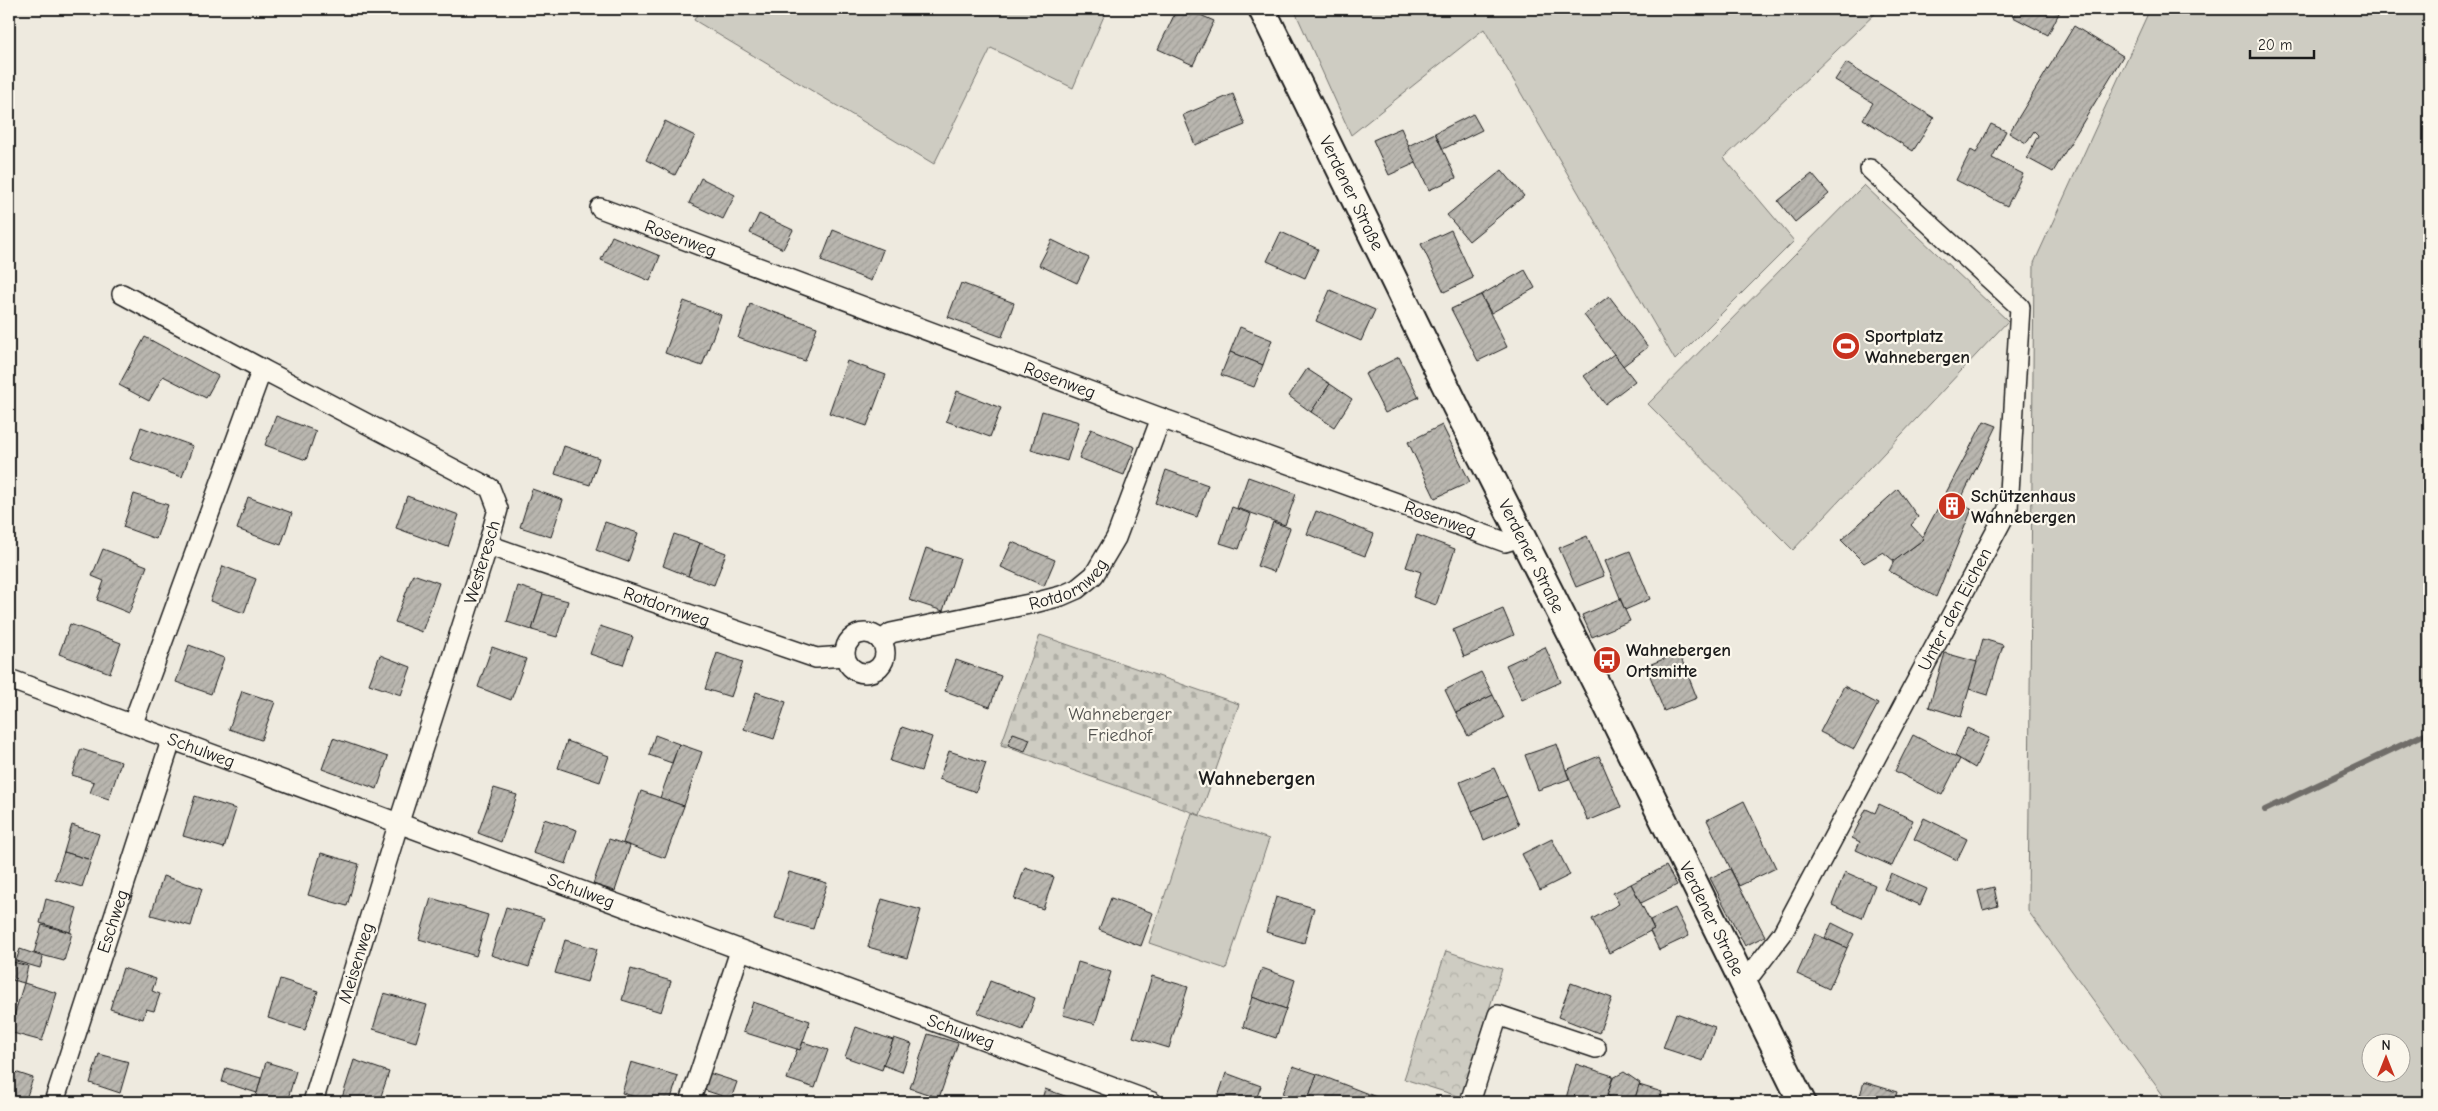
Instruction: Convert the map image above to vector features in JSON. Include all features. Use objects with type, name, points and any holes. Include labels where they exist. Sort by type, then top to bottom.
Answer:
[{"type":"street","name":"Verdener Straße","points":[[1262,9],[1521,537],[1607,706],[1802,1102]]},
{"type":"street","name":"Unter den Eichen","points":[[1740,978],[1752,973],[1782,934],[2008,508],[2020,307],[1870,169]]},
{"type":"street","name":"Rosenweg","points":[[600,208],[1161,418],[1504,542],[1521,537]]},
{"type":"street","name":"Westeresch","points":[[122,294],[490,488],[498,508],[488,545],[398,824]]},
{"type":"street","points":[[132,723],[262,369]]},
{"type":"street","name":"Rotdornweg","points":[[881,641],[892,633],[1034,603],[1061,596],[1077,589],[1094,575],[1116,538],[1161,418]]},
{"type":"street","name":"Rotdornweg","points":[[488,545],[816,658],[845,656]]},
{"type":"street","points":[[861,633],[868,633],[881,641],[884,656],[881,664],[868,672],[853,669],[845,656],[848,641],[861,633]]},
{"type":"street","name":"Schulweg","points":[[9,679],[132,723],[171,741],[1146,1101]]},
{"type":"street","name":"Eschweg","points":[[54,1102],[171,741]]},
{"type":"street","name":"Meisenweg","points":[[313,1102],[398,824]]},
{"type":"street","points":[[690,1102],[740,951]]},
{"type":"street","points":[[1470,1102],[1498,1015],[1596,1048]]},
{"type":"green space","points":[[700,9],[1107,9],[1073,88],[991,48],[934,164],[694,20]]},
{"type":"green space","points":[[1294,9],[1880,9],[1724,158],[1794,241],[1675,360],[1484,29],[1351,135]]},
{"type":"green space","points":[[2150,9],[2429,9],[2429,1102],[2168,1102],[2028,911],[2034,263]]},
{"type":"green space","name":"Sportplatz Wahnebergen","points":[[1864,185],[2008,321],[1793,550],[1648,404]]},
{"type":"green space","name":"Wahneberger Friedhof","points":[[1040,635],[1239,704],[1200,815],[1001,745]]},
{"type":"green space","points":[[1192,813],[1269,839],[1226,969],[1149,943]]},
{"type":"green space","points":[[1446,951],[1502,969],[1461,1097],[1404,1079]]},
{"type":"building","points":[[1177,9],[1187,9],[1214,21],[1193,65],[1158,49]]},
{"type":"building","points":[[2018,9],[2061,9],[2048,35],[2013,17]]},
{"type":"building","points":[[2074,26],[2123,56],[2053,172],[2027,158],[2038,135],[2034,131],[2026,143],[2009,133]]},
{"type":"building","points":[[1846,63],[1934,118],[1913,151],[1863,119],[1873,103],[1835,80]]},
{"type":"building","points":[[1233,94],[1245,125],[1195,145],[1183,115]]},
{"type":"building","points":[[1473,114],[1482,130],[1443,149],[1435,133]]},
{"type":"building","points":[[665,121],[695,136],[675,175],[646,160]]},
{"type":"building","points":[[1991,124],[2006,131],[1992,158],[2023,174],[2007,206],[1956,180],[1971,150],[1976,153]]},
{"type":"building","points":[[1401,128],[1416,163],[1389,175],[1373,140]]},
{"type":"building","points":[[1435,133],[1456,178],[1429,190],[1408,146]]},
{"type":"building","points":[[1502,170],[1524,196],[1469,241],[1447,215]]},
{"type":"building","points":[[1812,174],[1829,194],[1795,222],[1778,201]]},
{"type":"building","points":[[701,178],[735,195],[723,219],[689,203]]},
{"type":"building","points":[[759,214],[793,230],[783,249],[750,233]]},
{"type":"building","points":[[833,230],[883,250],[871,281],[821,261]]},
{"type":"building","points":[[1451,230],[1473,278],[1444,292],[1421,244]]},
{"type":"building","points":[[1281,232],[1318,249],[1305,278],[1267,261]]},
{"type":"building","points":[[612,236],[660,256],[650,281],[601,260]]},
{"type":"building","points":[[1052,240],[1089,258],[1077,283],[1039,265]]},
{"type":"building","points":[[1525,270],[1535,288],[1491,313],[1481,295]]},
{"type":"building","points":[[961,283],[1014,303],[1002,337],[948,317]]},
{"type":"building","points":[[1330,290],[1375,310],[1361,341],[1316,321]]},
{"type":"building","points":[[1481,295],[1507,347],[1478,361],[1451,309]]},
{"type":"building","points":[[1609,296],[1648,347],[1623,366],[1584,315]]},
{"type":"building","points":[[684,301],[721,315],[702,366],[665,353]]},
{"type":"building","points":[[750,304],[817,327],[805,361],[738,338]]},
{"type":"building","points":[[1240,327],[1272,340],[1263,365],[1230,352]]},
{"type":"building","points":[[145,337],[218,376],[206,398],[163,376],[149,401],[119,385]]},
{"type":"building","points":[[1230,352],[1263,365],[1254,387],[1221,375]]},
{"type":"building","points":[[1614,354],[1635,381],[1605,404],[1584,376]]},
{"type":"building","points":[[1399,357],[1419,397],[1385,413],[1365,374]]},
{"type":"building","points":[[847,361],[886,375],[867,426],[829,413]]},
{"type":"building","points":[[1307,369],[1330,384],[1311,412],[1289,396]]},
{"type":"building","points":[[1330,384],[1352,399],[1334,427],[1311,412]]},
{"type":"building","points":[[957,391],[1001,408],[990,437],[946,421]]},
{"type":"building","points":[[1042,411],[1079,422],[1067,461],[1031,450]]},
{"type":"building","points":[[276,416],[316,431],[306,460],[265,445]]},
{"type":"building","name":"Schützenhaus Wahnebergen","points":[[1984,421],[1997,426],[1959,503],[1972,509],[1936,597],[1889,571],[1894,561],[1924,539],[1922,538]]},
{"type":"building","points":[[1442,425],[1470,482],[1435,498],[1408,442]]},
{"type":"building","points":[[141,427],[193,446],[182,477],[130,459]]},
{"type":"building","points":[[1091,429],[1135,447],[1124,475],[1079,458]]},
{"type":"building","points":[[564,446],[599,458],[590,485],[555,474]]},
{"type":"building","points":[[1166,470],[1208,485],[1197,517],[1155,503]]},
{"type":"building","points":[[1248,477],[1296,494],[1285,525],[1237,508]]},
{"type":"building","points":[[532,489],[563,500],[551,537],[520,527]]},
{"type":"building","points":[[1898,489],[1918,517],[1911,525],[1924,539],[1894,561],[1883,552],[1864,563],[1841,540]]},
{"type":"building","points":[[134,494],[168,505],[156,539],[123,527]]},
{"type":"building","points":[[407,496],[459,515],[448,547],[396,528]]},
{"type":"building","points":[[248,497],[292,513],[281,545],[237,529]]},
{"type":"building","points":[[1232,507],[1251,514],[1239,549],[1220,543]]},
{"type":"building","points":[[1316,511],[1374,534],[1365,556],[1307,534]]},
{"type":"building","points":[[605,522],[638,533],[628,562],[596,550]]},
{"type":"building","points":[[1273,522],[1290,528],[1274,572],[1257,566]]},
{"type":"building","points":[[674,534],[700,543],[688,576],[663,566]]},
{"type":"building","points":[[1417,535],[1455,549],[1436,605],[1413,597],[1421,572],[1406,567]]},
{"type":"building","points":[[1587,536],[1604,576],[1576,587],[1559,548]]},
{"type":"building","points":[[1012,542],[1055,560],[1044,586],[1001,567]]},
{"type":"building","points":[[700,543],[726,553],[714,585],[688,576]]},
{"type":"building","points":[[926,548],[960,559],[943,611],[909,600]]},
{"type":"building","points":[[103,549],[147,566],[129,613],[97,600],[104,581],[92,576]]},
{"type":"building","points":[[1630,551],[1650,599],[1625,610],[1605,561]]},
{"type":"building","points":[[223,566],[256,579],[244,613],[210,601]]},
{"type":"building","points":[[413,574],[439,583],[422,632],[395,622]]},
{"type":"building","points":[[518,586],[543,594],[532,630],[507,622]]},
{"type":"building","points":[[543,594],[568,601],[557,637],[532,630]]},
{"type":"building","points":[[1620,599],[1630,621],[1592,637],[1582,615]]},
{"type":"building","points":[[1503,609],[1514,635],[1464,657],[1453,630]]},
{"type":"building","points":[[70,624],[121,643],[110,673],[59,654]]},
{"type":"building","points":[[600,626],[633,637],[623,665],[590,654]]},
{"type":"building","points":[[1983,639],[2003,645],[1988,695],[1969,689]]},
{"type":"building","points":[[189,645],[224,658],[211,694],[176,682]]},
{"type":"building","points":[[492,647],[526,659],[511,700],[478,687]]},
{"type":"building","points":[[1545,647],[1561,682],[1522,700],[1506,665]]},
{"type":"building","points":[[717,653],[743,662],[731,697],[705,689]]},
{"type":"building","points":[[1679,653],[1697,698],[1664,711],[1646,666]]},
{"type":"building","points":[[1945,653],[1977,662],[1961,717],[1929,707]]},
{"type":"building","points":[[380,655],[411,667],[401,695],[369,684]]},
{"type":"building","points":[[956,660],[1001,676],[990,707],[945,691]]},
{"type":"building","points":[[1481,672],[1493,695],[1456,713],[1445,690]]},
{"type":"building","points":[[1844,686],[1878,704],[1854,749],[1820,732]]},
{"type":"building","points":[[242,691],[275,702],[261,740],[229,729]]},
{"type":"building","points":[[756,692],[786,702],[774,739],[744,729]]},
{"type":"building","points":[[1493,695],[1504,718],[1468,736],[1456,713]]},
{"type":"building","points":[[902,727],[932,737],[921,771],[890,761]]},
{"type":"building","points":[[1967,728],[1989,738],[1975,768],[1955,756]]},
{"type":"building","points":[[1013,733],[1030,739],[1025,751],[1008,745]]},
{"type":"building","points":[[655,735],[679,744],[672,763],[649,755]]},
{"type":"building","points":[[1913,735],[1960,759],[1942,795],[1895,771]]},
{"type":"building","points":[[333,738],[388,757],[377,789],[322,769]]},
{"type":"building","points":[[567,741],[609,756],[600,782],[558,768]]},
{"type":"building","points":[[679,744],[702,752],[684,806],[660,798]]},
{"type":"building","points":[[1557,744],[1569,779],[1538,790],[1525,755]]},
{"type":"building","points":[[81,749],[121,762],[109,799],[90,793],[94,782],[72,775]]},
{"type":"building","points":[[949,751],[986,763],[976,792],[939,779]]},
{"type":"building","points":[[1599,756],[1621,807],[1588,821],[1566,770]]},
{"type":"building","points":[[1494,768],[1507,796],[1472,811],[1460,782]]},
{"type":"building","points":[[494,788],[517,795],[501,842],[478,833]]},
{"type":"building","points":[[641,791],[684,806],[665,858],[623,843]]},
{"type":"building","points":[[195,796],[236,809],[224,848],[183,836]]},
{"type":"building","points":[[1507,796],[1519,825],[1484,840],[1472,811]]},
{"type":"building","points":[[1744,801],[1776,868],[1739,886],[1707,820]]},
{"type":"building","points":[[1879,804],[1913,820],[1892,866],[1856,850],[1860,842],[1852,838],[1866,809],[1875,813]]},
{"type":"building","points":[[1924,818],[1967,839],[1957,860],[1914,839]]},
{"type":"building","points":[[544,819],[577,830],[566,864],[533,853]]},
{"type":"building","points":[[72,825],[99,834],[91,860],[64,852]]},
{"type":"building","points":[[609,839],[630,846],[615,891],[593,884]]},
{"type":"building","points":[[1552,839],[1570,875],[1540,890],[1522,854]]},
{"type":"building","points":[[64,852],[91,860],[82,887],[55,879]]},
{"type":"building","points":[[321,853],[359,864],[347,906],[308,895]]},
{"type":"building","points":[[1666,866],[1677,885],[1641,903],[1631,884]]},
{"type":"building","points":[[1025,867],[1054,877],[1043,909],[1014,899]]},
{"type":"building","points":[[1730,869],[1765,936],[1745,946],[1710,878]]},
{"type":"building","points":[[789,872],[827,883],[813,929],[775,918]]},
{"type":"building","points":[[1845,872],[1875,885],[1862,918],[1832,905]]},
{"type":"building","points":[[1891,873],[1927,889],[1920,905],[1884,889]]},
{"type":"building","points":[[163,876],[202,888],[191,926],[151,915]]},
{"type":"building","points":[[1631,884],[1654,929],[1609,953],[1592,919],[1619,904],[1613,893]]},
{"type":"building","points":[[1994,887],[1998,906],[1983,910],[1978,891]]},
{"type":"building","points":[[1276,897],[1314,908],[1304,943],[1266,932]]},
{"type":"building","points":[[431,898],[488,915],[476,956],[419,939]]},
{"type":"building","points":[[1111,898],[1153,913],[1141,946],[1099,930]]},
{"type":"building","points":[[46,899],[77,908],[70,932],[40,923]]},
{"type":"building","points":[[882,899],[921,910],[907,958],[868,947]]},
{"type":"building","points":[[506,907],[544,918],[529,967],[491,955]]},
{"type":"building","points":[[1675,908],[1689,936],[1659,950],[1650,931],[1654,929],[1650,920]]},
{"type":"building","points":[[1832,923],[1854,934],[1847,948],[1825,938]]},
{"type":"building","points":[[42,925],[72,933],[64,961],[34,953]]},
{"type":"building","points":[[1815,934],[1847,948],[1829,989],[1797,974]]},
{"type":"building","points":[[565,940],[597,949],[587,982],[555,973]]},
{"type":"building","points":[[20,949],[43,957],[40,968],[16,961]]},
{"type":"building","points":[[13,962],[28,966],[24,983],[9,979]]},
{"type":"building","points":[[1078,962],[1111,972],[1095,1024],[1063,1015]]},
{"type":"building","points":[[123,968],[156,979],[152,991],[160,994],[154,1011],[146,1009],[143,1019],[110,1009]]},
{"type":"building","points":[[1262,968],[1295,980],[1286,1009],[1252,997]]},
{"type":"building","points":[[631,969],[671,981],[661,1012],[622,1000]]},
{"type":"building","points":[[1152,976],[1188,987],[1169,1048],[1133,1037]]},
{"type":"building","points":[[280,979],[318,991],[305,1030],[268,1018]]},
{"type":"building","points":[[990,981],[1035,998],[1023,1030],[978,1013]]},
{"type":"building","points":[[24,983],[57,993],[42,1041],[9,1032]]},
{"type":"building","points":[[1571,983],[1612,998],[1599,1033],[1558,1017]]},
{"type":"building","points":[[384,993],[427,1005],[416,1042],[373,1029]]},
{"type":"building","points":[[1252,997],[1286,1009],[1276,1038],[1243,1027]]},
{"type":"building","points":[[753,1002],[810,1021],[800,1050],[743,1032]]},
{"type":"building","points":[[1676,1013],[1715,1027],[1703,1061],[1663,1048]]},
{"type":"building","points":[[856,1027],[893,1040],[882,1070],[845,1057]]},
{"type":"building","points":[[928,1034],[958,1043],[939,1098],[910,1088]]},
{"type":"building","points":[[894,1038],[912,1044],[902,1072],[883,1065]]},
{"type":"building","points":[[803,1042],[828,1050],[815,1088],[787,1079],[797,1049],[800,1050]]},
{"type":"building","points":[[99,1054],[129,1062],[120,1093],[90,1083]]},
{"type":"building","points":[[354,1060],[389,1072],[379,1102],[341,1101]]},
{"type":"building","points":[[266,1062],[296,1071],[287,1102],[254,1102]]},
{"type":"building","points":[[631,1062],[678,1076],[670,1102],[653,1102],[622,1093]]},
{"type":"building","points":[[1576,1064],[1613,1076],[1605,1102],[1579,1102],[1566,1098]]},
{"type":"building","points":[[1293,1066],[1317,1074],[1307,1102],[1280,1102]]},
{"type":"building","points":[[226,1068],[261,1078],[257,1093],[222,1082]]},
{"type":"building","points":[[9,1070],[33,1078],[25,1102],[9,1102]]},
{"type":"building","points":[[1624,1072],[1640,1083],[1634,1102],[1619,1102],[1607,1095],[1613,1078]]},
{"type":"building","points":[[709,1073],[737,1082],[731,1099],[704,1090]]},
{"type":"building","points":[[1226,1073],[1261,1086],[1255,1102],[1217,1100]]},
{"type":"building","points":[[1317,1074],[1389,1102],[1307,1102]]},
{"type":"building","points":[[1864,1082],[1897,1092],[1894,1102],[1858,1102]]},
{"type":"building","points":[[1639,1085],[1662,1092],[1659,1102],[1634,1102]]},
{"type":"building","points":[[1045,1089],[1082,1102],[1041,1102]]},
{"type":"waterway","points":[[2265,810],[2429,732]]},
{"type":"place","name":"Sportplatz Wahnebergen","points":[[1846,346]]},
{"type":"place","name":"Schützenhaus Wahnebergen","points":[[1952,506]]},
{"type":"place","name":"Wahnebergen Ortsmitte","points":[[1607,660]]},
{"type":"district","name":"Wahnebergen","points":[[1257,778]]}]
